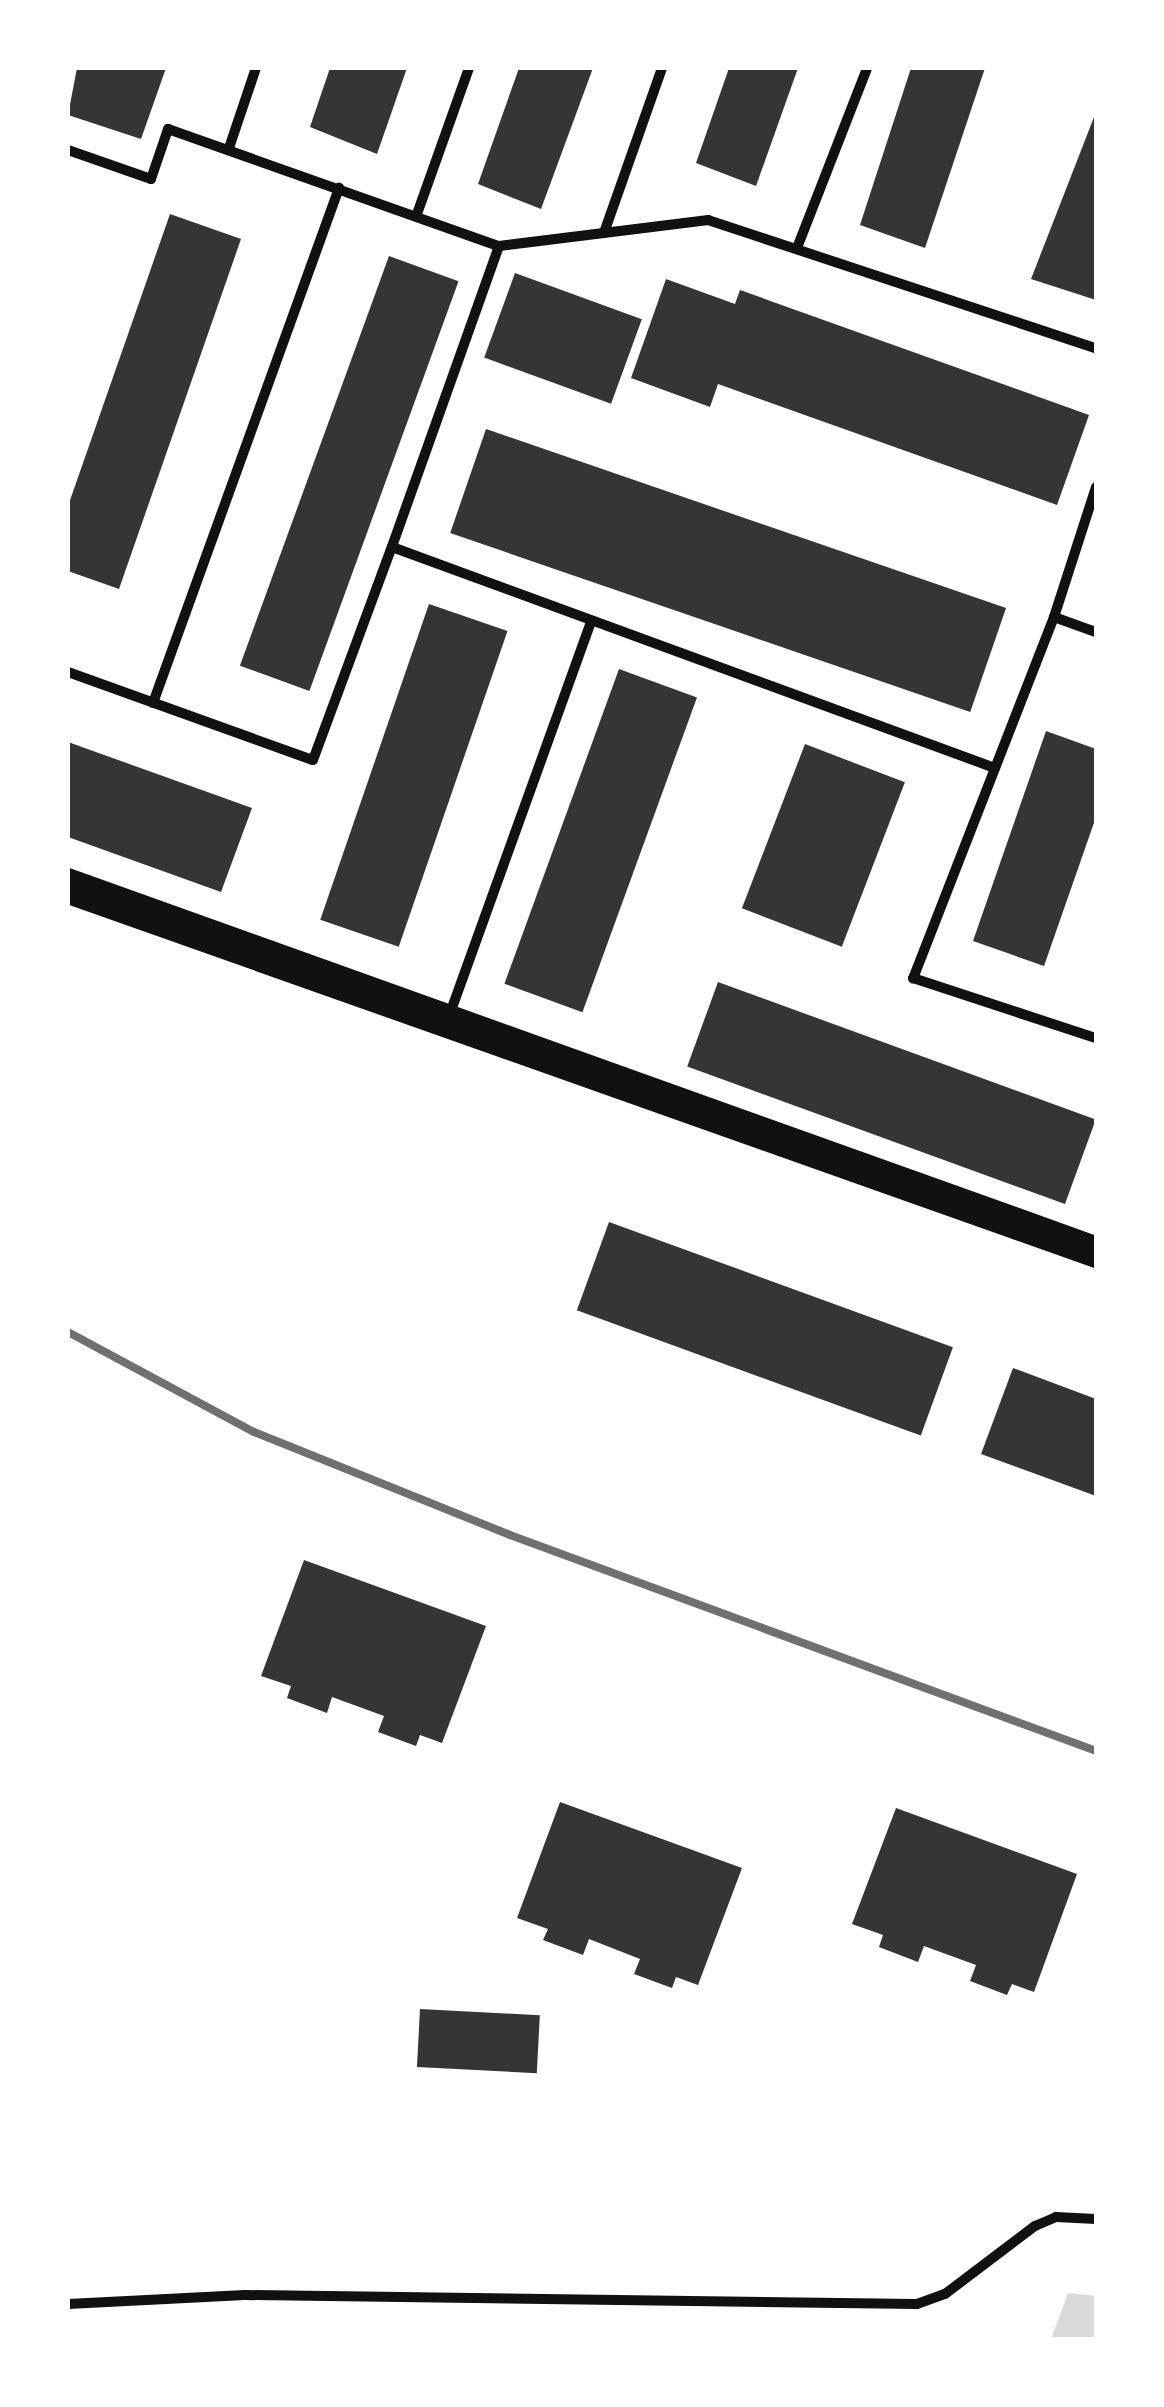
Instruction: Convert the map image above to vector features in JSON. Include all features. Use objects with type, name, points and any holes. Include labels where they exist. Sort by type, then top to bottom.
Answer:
[{"type":"street","points":[[229,148],[256,68]]},
{"type":"street","points":[[417,214],[470,68]]},
{"type":"street","points":[[605,230],[662,68]]},
{"type":"street","points":[[798,248],[867,68]]},
{"type":"street","points":[[68,150],[151,179],[168,129],[417,214],[498,246],[708,220],[1096,348]]},
{"type":"street","points":[[153,703],[339,188]]},
{"type":"street","points":[[68,672],[313,760],[498,246]]},
{"type":"street","points":[[1096,487],[1054,616],[913,978],[1096,1038]]},
{"type":"street","points":[[392,546],[590,624],[995,768]]},
{"type":"street","points":[[1054,616],[1096,632]]},
{"type":"street","points":[[448,1021],[590,624]]},
{"type":"street","points":[[68,877],[1096,1259]]},
{"type":"street","points":[[68,895],[448,1021],[1096,1245]]},
{"type":"street","points":[[68,2304],[264,2295],[917,2304],[944,2294],[1035,2226],[1056,2216],[1096,2218]]},
{"type":"shaded area","points":[[1068,2293],[1096,2296],[1096,2339],[1051,2339]]},
{"type":"building","points":[[77,68],[166,68],[141,139],[68,115]]},
{"type":"building","points":[[330,68],[407,68],[377,154],[310,127]]},
{"type":"building","points":[[519,68],[593,68],[541,209],[478,184]]},
{"type":"building","points":[[729,68],[798,68],[756,186],[696,163]]},
{"type":"building","points":[[911,68],[985,68],[925,248],[860,225]]},
{"type":"building","points":[[1096,112],[1096,300],[1031,279]]},
{"type":"building","points":[[170,214],[241,239],[119,589],[68,571],[68,506]]},
{"type":"building","points":[[389,256],[459,281],[309,691],[240,666]]},
{"type":"building","points":[[515,273],[642,319],[611,404],[484,358]]},
{"type":"building","points":[[666,279],[735,304],[740,290],[1089,415],[1057,505],[718,384],[710,407],[631,378]]},
{"type":"building","points":[[486,429],[1006,608],[970,712],[450,533]]},
{"type":"building","points":[[429,604],[507,631],[399,947],[320,920]]},
{"type":"building","points":[[619,669],[697,697],[582,1012],[504,984]]},
{"type":"building","points":[[1046,731],[1096,749],[1096,817],[1044,966],[973,941]]},
{"type":"building","points":[[68,742],[252,808],[221,892],[68,837]]},
{"type":"building","points":[[805,744],[905,782],[842,947],[742,908]]},
{"type":"building","points":[[718,982],[1096,1119],[1065,1204],[687,1067]]},
{"type":"building","points":[[609,1222],[953,1347],[921,1436],[577,1310]]},
{"type":"building","points":[[1013,1368],[1096,1399],[1096,1496],[981,1454]]},
{"type":"building","points":[[304,1560],[486,1626],[442,1743],[420,1735],[416,1746],[378,1732],[384,1716],[332,1697],[327,1713],[287,1698],[291,1686],[261,1676]]},
{"type":"building","points":[[560,1802],[742,1868],[698,1985],[676,1977],[672,1988],[634,1974],[640,1959],[589,1939],[583,1955],[543,1940],[548,1929],[517,1918]]},
{"type":"building","points":[[896,1808],[1077,1874],[1034,1992],[1012,1984],[1007,1995],[970,1981],[976,1965],[924,1946],[918,1962],[879,1947],[883,1935],[852,1924]]},
{"type":"building","points":[[420,2009],[540,2015],[537,2073],[417,2067]]},
{"type":"railway","points":[[68,1332],[254,1432],[510,1535],[1096,1751]]}]
